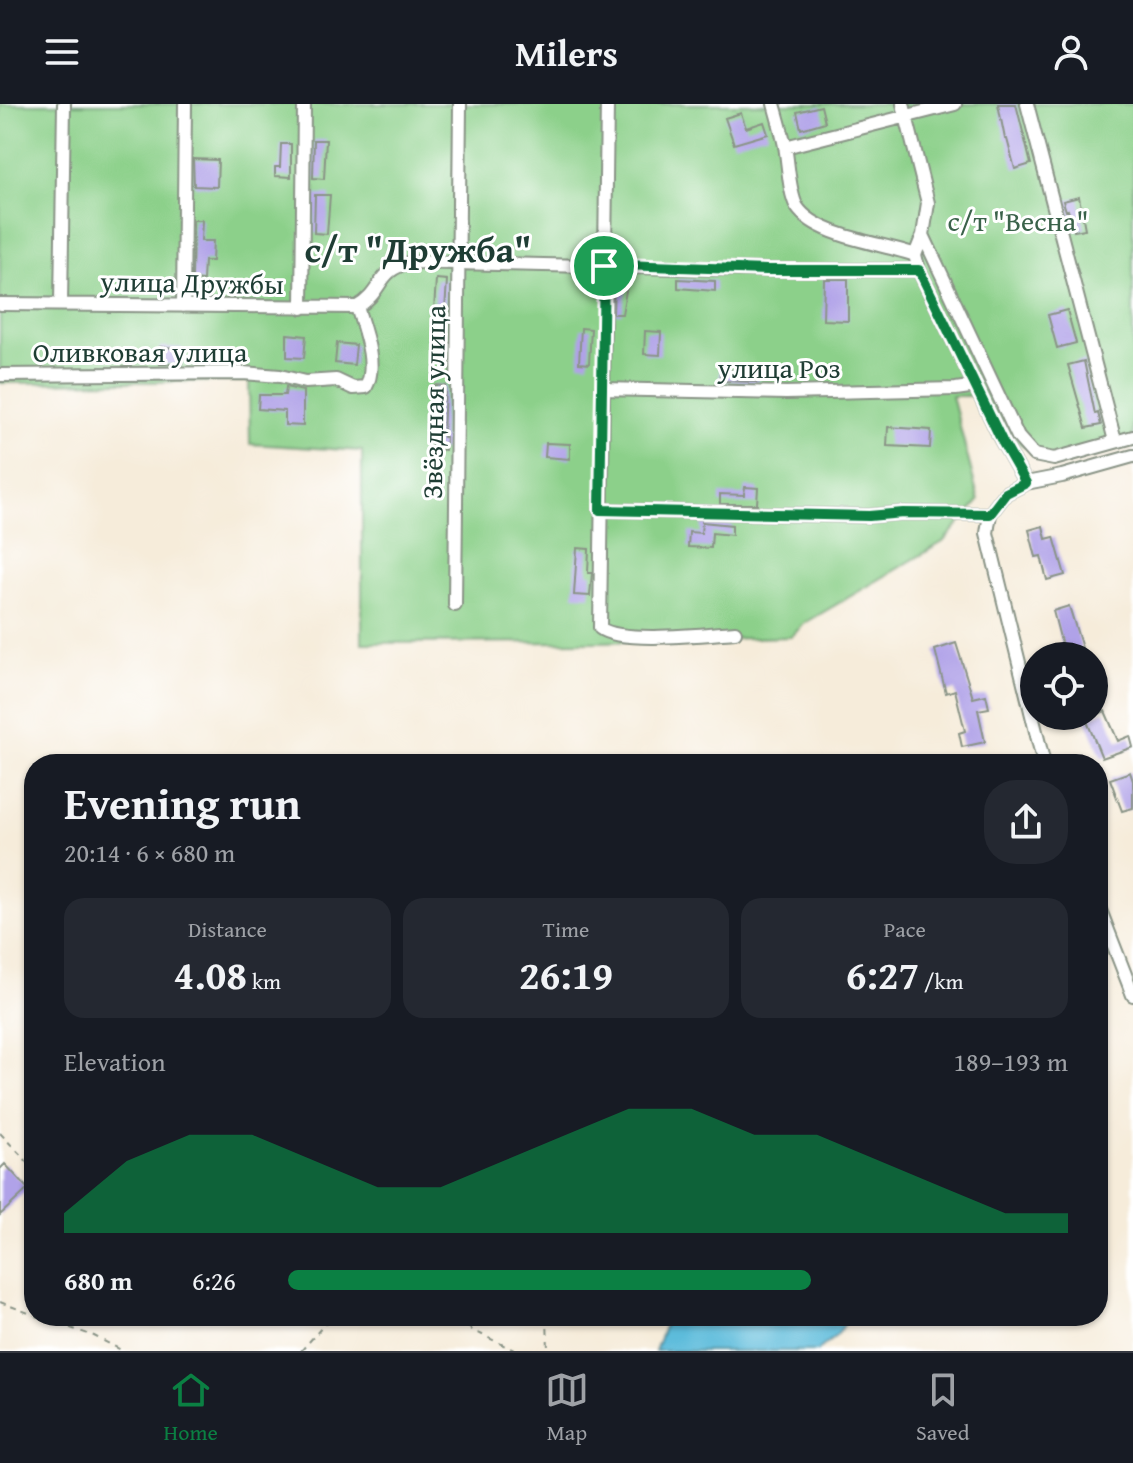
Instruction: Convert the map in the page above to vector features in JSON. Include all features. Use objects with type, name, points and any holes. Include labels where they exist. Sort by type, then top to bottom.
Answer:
[{"type":"street","points":[[61,304],[64,104]]},
{"type":"street","points":[[183,306],[185,104]]},
{"type":"street","points":[[302,308],[304,104]]},
{"type":"street","name":"Звёздная улица","points":[[455,605],[460,104]]},
{"type":"street","points":[[607,104],[600,628],[606,633],[642,637],[735,632]]},
{"type":"street","points":[[774,104],[797,206],[813,220],[840,234],[915,255]]},
{"type":"street","points":[[785,147],[905,111],[955,104]]},
{"type":"street","points":[[1027,104],[1115,441]]},
{"type":"street","points":[[905,111],[928,203],[923,235],[915,255],[919,270],[1002,441],[1026,483]]},
{"type":"street","points":[[923,235],[1018,437],[1034,455],[1054,459],[1133,437]]},
{"type":"street","points":[[357,307],[370,300],[388,272],[398,265],[412,262],[919,270]]},
{"type":"street","name":"улица Дружбы","points":[[0,304],[357,307]]},
{"type":"street","name":"Оливковая улица","points":[[0,375],[243,373],[305,382],[336,380],[353,388],[366,387],[371,377],[371,362],[357,307]]},
{"type":"street","name":"улица Роз","points":[[602,389],[786,393],[976,386]]},
{"type":"street","points":[[1042,754],[987,533],[990,514],[1006,493],[1026,483],[1133,456]]},
{"type":"street","points":[[600,510],[869,516],[990,514]]},
{"type":"street","points":[[1108,931],[1133,995]]},
{"type":"path","points":[[0,1133],[24,1158]]},
{"type":"path","points":[[0,1302],[24,1312]]},
{"type":"path","points":[[64,1326],[123,1351]]},
{"type":"path","points":[[301,1351],[323,1326]]},
{"type":"path","points":[[469,1326],[516,1351]]},
{"type":"path","points":[[547,1326],[548,1351]]},
{"type":"green space","name":"с/т \"Дружба\"","points":[[0,104],[1133,104],[1133,442],[1052,464],[1014,440],[999,445],[973,396],[952,396],[979,501],[943,542],[805,623],[791,637],[362,643],[362,451],[250,444],[249,381],[0,383]]},
{"type":"water","points":[[664,1326],[843,1326],[817,1351],[655,1351]]},
{"type":"building","points":[[998,104],[1016,104],[1031,164],[1015,169]]},
{"type":"building","points":[[821,106],[825,122],[801,129],[797,112]]},
{"type":"building","points":[[741,113],[746,128],[764,122],[768,134],[734,144],[725,118]]},
{"type":"building","points":[[314,140],[326,140],[324,179],[313,178]]},
{"type":"building","points":[[281,144],[291,144],[291,177],[275,176],[275,167],[280,167]]},
{"type":"building","points":[[193,159],[218,160],[217,187],[194,186]]},
{"type":"building","points":[[315,195],[330,195],[327,234],[314,233]]},
{"type":"building","points":[[1079,197],[1085,229],[1074,231],[1063,201]]},
{"type":"building","points":[[193,220],[202,220],[201,241],[213,241],[212,261],[204,261],[203,281],[192,280]]},
{"type":"building","points":[[436,279],[447,280],[445,311],[434,310]]},
{"type":"building","points":[[678,279],[715,281],[715,291],[678,288]]},
{"type":"building","points":[[824,279],[848,279],[848,321],[823,320]]},
{"type":"building","points":[[614,284],[627,285],[622,314],[613,314]]},
{"type":"building","points":[[1067,310],[1076,343],[1057,348],[1048,315]]},
{"type":"building","points":[[581,328],[591,329],[589,364],[579,363]]},
{"type":"building","points":[[645,331],[661,332],[660,355],[644,354]]},
{"type":"building","points":[[287,334],[306,336],[304,358],[287,357]]},
{"type":"building","points":[[337,343],[356,345],[354,365],[335,363]]},
{"type":"building","points":[[160,347],[182,348],[182,364],[160,364]]},
{"type":"building","points":[[1084,361],[1095,414],[1098,413],[1101,425],[1086,428],[1068,365]]},
{"type":"building","points":[[720,369],[759,372],[758,382],[720,381]]},
{"type":"building","points":[[434,385],[445,386],[445,450],[431,449]]},
{"type":"building","points":[[286,387],[303,391],[303,426],[285,425],[285,411],[258,409],[259,395],[285,395]]},
{"type":"building","points":[[888,427],[931,430],[930,448],[887,446]]},
{"type":"building","points":[[546,443],[570,444],[570,459],[545,457]]},
{"type":"building","points":[[745,487],[758,488],[757,504],[720,504],[720,494],[744,495]]},
{"type":"building","points":[[702,522],[732,525],[732,535],[712,533],[711,548],[688,547],[689,532],[701,533]]},
{"type":"building","points":[[1043,526],[1046,539],[1054,537],[1065,575],[1047,580],[1041,556],[1036,557],[1029,530]]},
{"type":"building","points":[[577,548],[589,549],[588,573],[592,573],[590,596],[574,595]]},
{"type":"building","points":[[1069,606],[1080,642],[1061,642],[1053,611]]},
{"type":"building","points":[[956,643],[973,698],[986,695],[989,708],[978,710],[985,742],[962,747],[959,733],[965,731],[955,690],[946,693],[935,650]]},
{"type":"building","points":[[1108,718],[1118,741],[1130,736],[1133,747],[1108,756],[1100,754],[1091,730],[1108,730]]},
{"type":"building","points":[[1130,772],[1133,808],[1122,811],[1110,779]]},
{"type":"building","points":[[5,1164],[24,1185],[24,1193],[0,1215],[0,1169]]},
{"type":"district","name":"с/т \"Дружба\"","points":[[418,248]]},
{"type":"route","points":[[604,266],[919,270],[1002,441],[1026,483],[1006,493],[990,514],[903,513],[869,516],[600,510],[604,266]]},
{"type":"park label","name":"с/т \"Весна\"","points":[[1018,220]]}]
